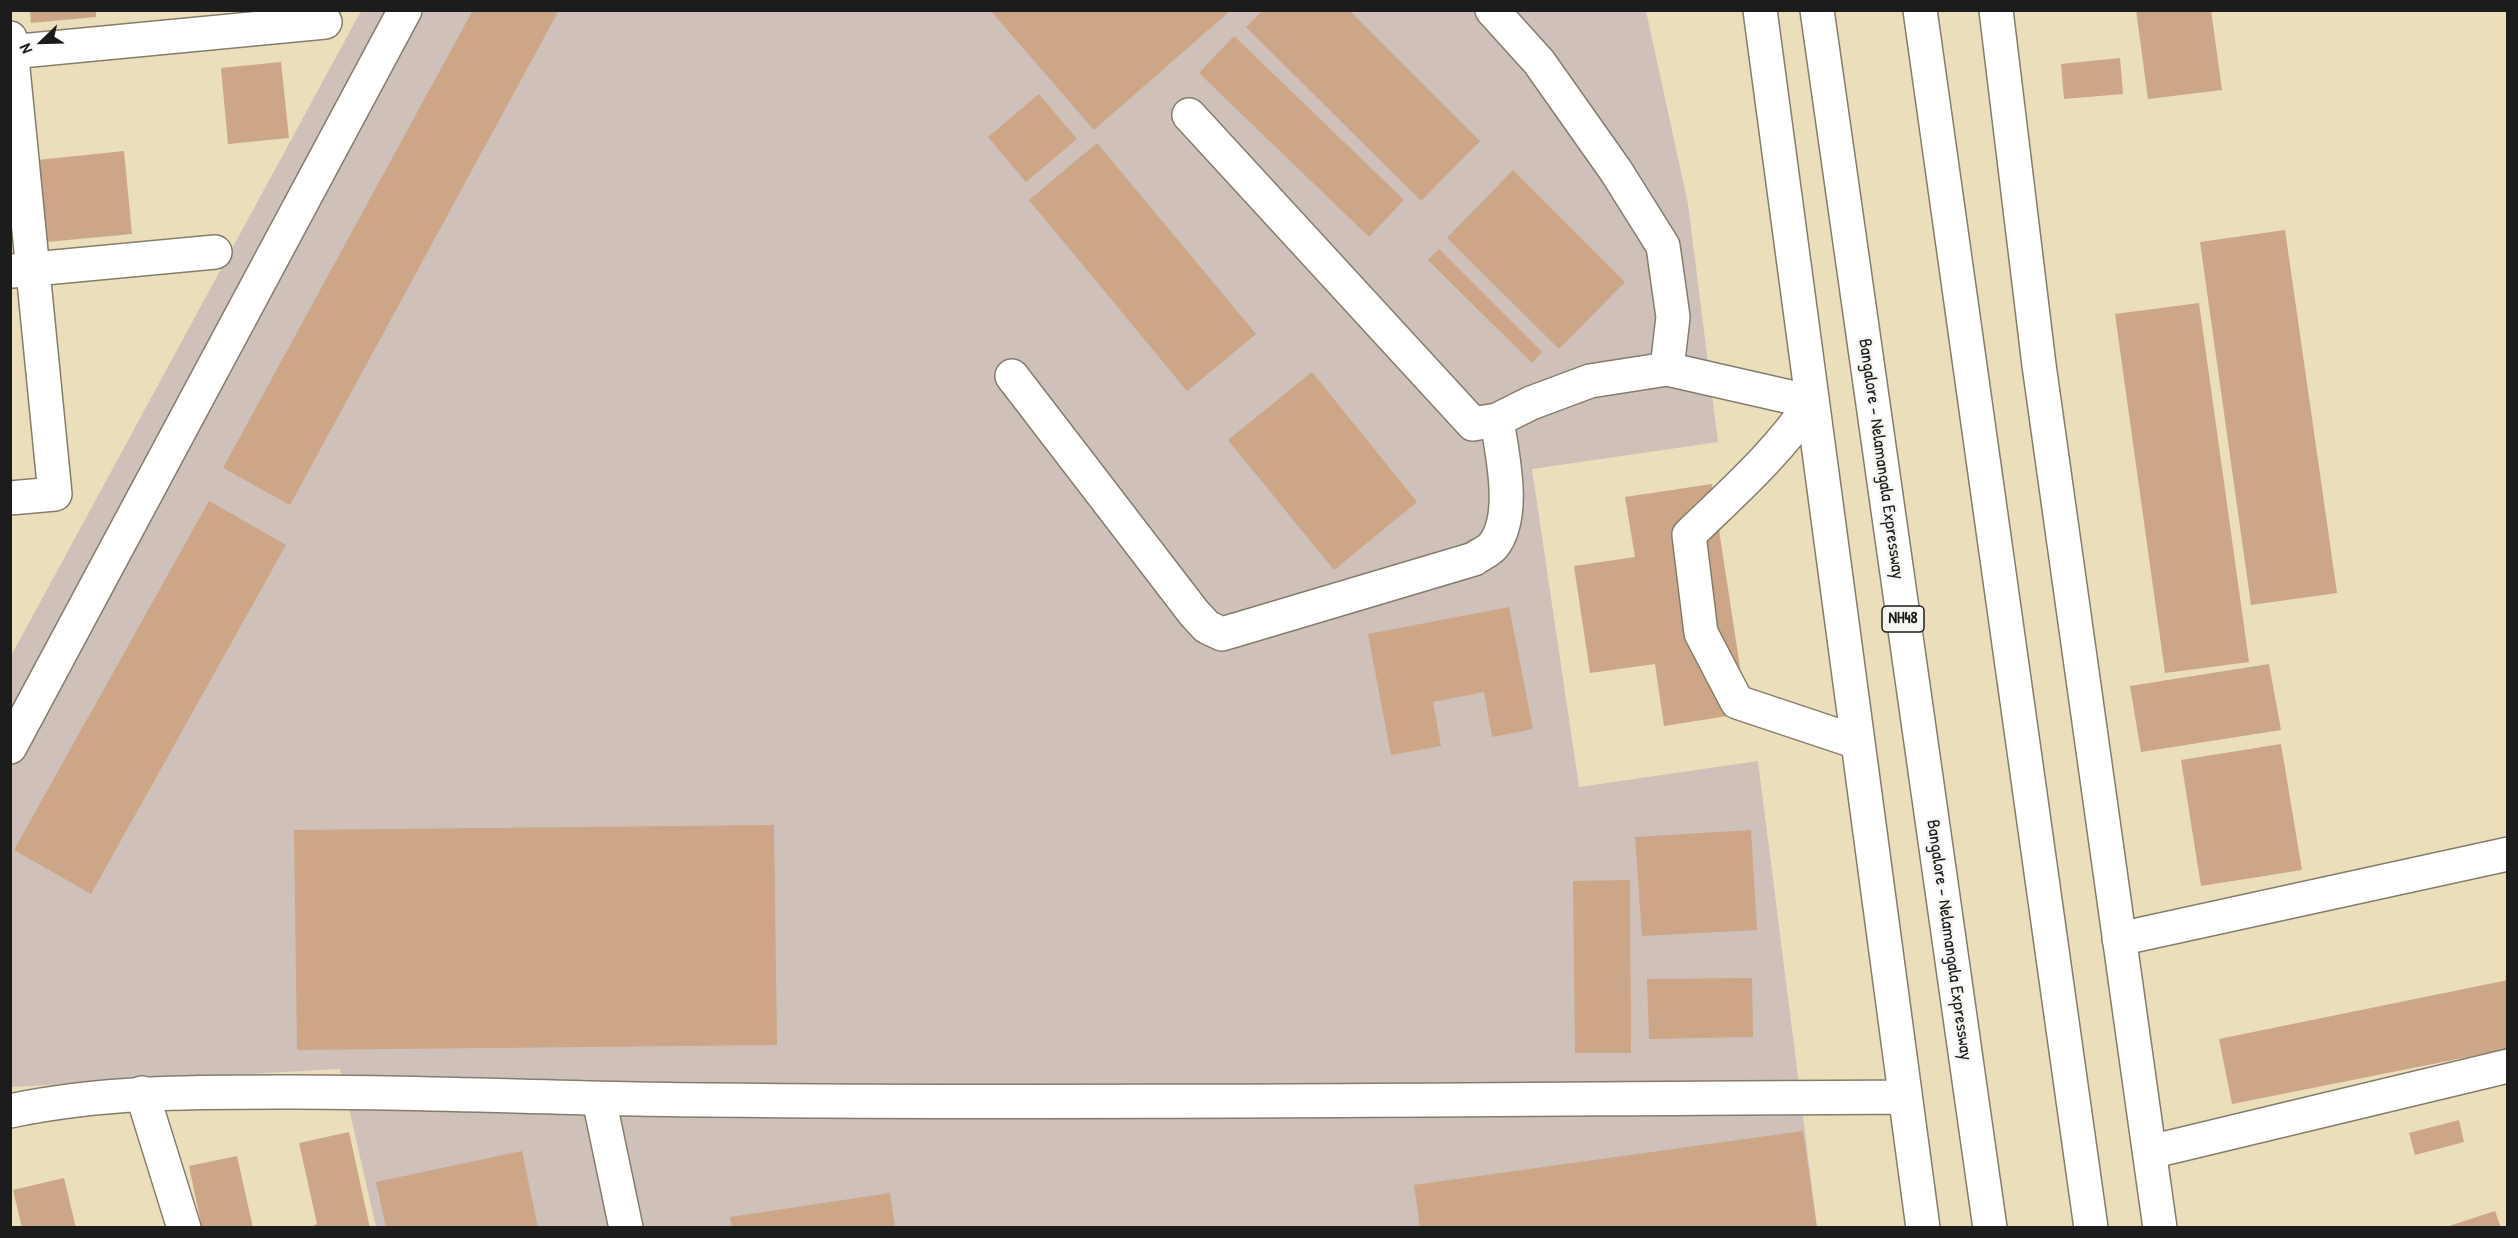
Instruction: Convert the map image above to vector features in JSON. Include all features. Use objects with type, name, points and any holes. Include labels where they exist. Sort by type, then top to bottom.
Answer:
[{"type":"main road","points":[[10,747],[405,10]]},
{"type":"main road","points":[[1492,10],[1539,62],[1616,171],[1663,246],[1673,317],[1667,369]]},
{"type":"main road","points":[[1760,10],[1923,1227]]},
{"type":"main road","name":"Bangalore - Nelamangala Expressway","points":[[1817,10],[1990,1227]]},
{"type":"main road","points":[[1920,10],[2091,1227]]},
{"type":"main road","points":[[1996,10],[2039,365],[2160,1227]]},
{"type":"main road","points":[[10,498],[55,494],[22,270],[11,47],[325,22]]},
{"type":"main road","points":[[1189,115],[1468,421],[1476,425],[1497,420],[1531,403],[1590,381],[1667,369],[1812,402]]},
{"type":"main road","points":[[22,270],[215,252]]},
{"type":"main road","points":[[1012,376],[1194,613],[1207,627],[1222,634],[1474,559],[1493,546],[1504,523],[1506,484],[1497,420]]},
{"type":"main road","points":[[1812,402],[1797,425],[1762,463],[1689,535],[1701,633],[1737,702],[1857,742]]},
{"type":"main road","points":[[2119,939],[2508,854]]},
{"type":"main road","points":[[2150,1152],[2508,1066]]},
{"type":"main road","points":[[10,1111],[85,1097],[142,1093],[362,1092],[599,1100],[849,1102],[1904,1096]]},
{"type":"main road","points":[[142,1093],[184,1227]]},
{"type":"main road","points":[[599,1100],[626,1227]]},
{"type":"shaded area","points":[[361,11],[1646,11],[1688,204],[1718,442],[1532,469],[1579,787],[1758,761],[1817,1227],[376,1227],[340,1069],[11,1087],[11,656]]},
{"type":"building","points":[[30,10],[96,10],[96,17],[31,23]]},
{"type":"building","points":[[473,10],[559,10],[290,505],[223,468]]},
{"type":"building","points":[[990,10],[1231,10],[1094,130]]},
{"type":"building","points":[[1263,10],[1349,10],[1480,141],[1421,201],[1246,27]]},
{"type":"building","points":[[2136,10],[2211,10],[2222,90],[2148,99]]},
{"type":"building","points":[[1234,36],[1404,200],[1369,237],[1199,73]]},
{"type":"building","points":[[2120,58],[2123,94],[2064,99],[2061,64]]},
{"type":"building","points":[[281,62],[289,138],[228,144],[221,68]]},
{"type":"building","points":[[1039,94],[1077,139],[1026,182],[988,137]]},
{"type":"building","points":[[1097,143],[1256,334],[1187,391],[1029,200]]},
{"type":"building","points":[[124,151],[132,234],[46,242],[38,160]]},
{"type":"building","points":[[1513,170],[1625,282],[1559,349],[1447,238]]},
{"type":"building","points":[[2285,230],[2337,593],[2251,605],[2200,242]]},
{"type":"building","points":[[1439,249],[1542,352],[1532,363],[1428,260]]},
{"type":"building","points":[[2199,303],[2249,662],[2165,673],[2115,314]]},
{"type":"building","points":[[1312,372],[1417,502],[1334,570],[1228,440]]},
{"type":"building","points":[[1712,484],[1747,713],[1664,726],[1655,664],[1590,673],[1574,566],[1635,557],[1625,497]]},
{"type":"building","points":[[209,501],[286,545],[91,894],[14,850]]},
{"type":"building","points":[[1509,607],[1533,729],[1492,737],[1484,692],[1433,702],[1441,746],[1391,755],[1368,634]]},
{"type":"building","points":[[2269,664],[2281,730],[2141,752],[2130,686]]},
{"type":"building","points":[[2281,744],[2302,870],[2201,886],[2181,760]]},
{"type":"building","points":[[774,825],[777,1045],[297,1050],[294,830]]},
{"type":"building","points":[[1751,830],[1757,930],[1642,936],[1635,837]]},
{"type":"building","points":[[1630,880],[1631,1053],[1575,1053],[1573,881]]},
{"type":"building","points":[[1752,978],[1753,1037],[1649,1039],[1647,979]]},
{"type":"building","points":[[2508,980],[2508,1049],[2232,1104],[2219,1039]]},
{"type":"building","points":[[2459,1120],[2464,1142],[2415,1155],[2409,1133]]},
{"type":"building","points":[[1803,1131],[1817,1228],[1420,1228],[1414,1185]]},
{"type":"building","points":[[349,1132],[370,1228],[308,1228],[317,1224],[299,1143]]},
{"type":"building","points":[[522,1151],[538,1228],[386,1228],[376,1182]]},
{"type":"building","points":[[237,1156],[253,1228],[202,1228],[189,1166]]},
{"type":"building","points":[[64,1178],[76,1228],[22,1228],[13,1190]]},
{"type":"building","points":[[890,1193],[895,1228],[732,1228],[730,1217]]},
{"type":"building","points":[[2495,1211],[2501,1228],[2446,1228],[2446,1227]]}]
